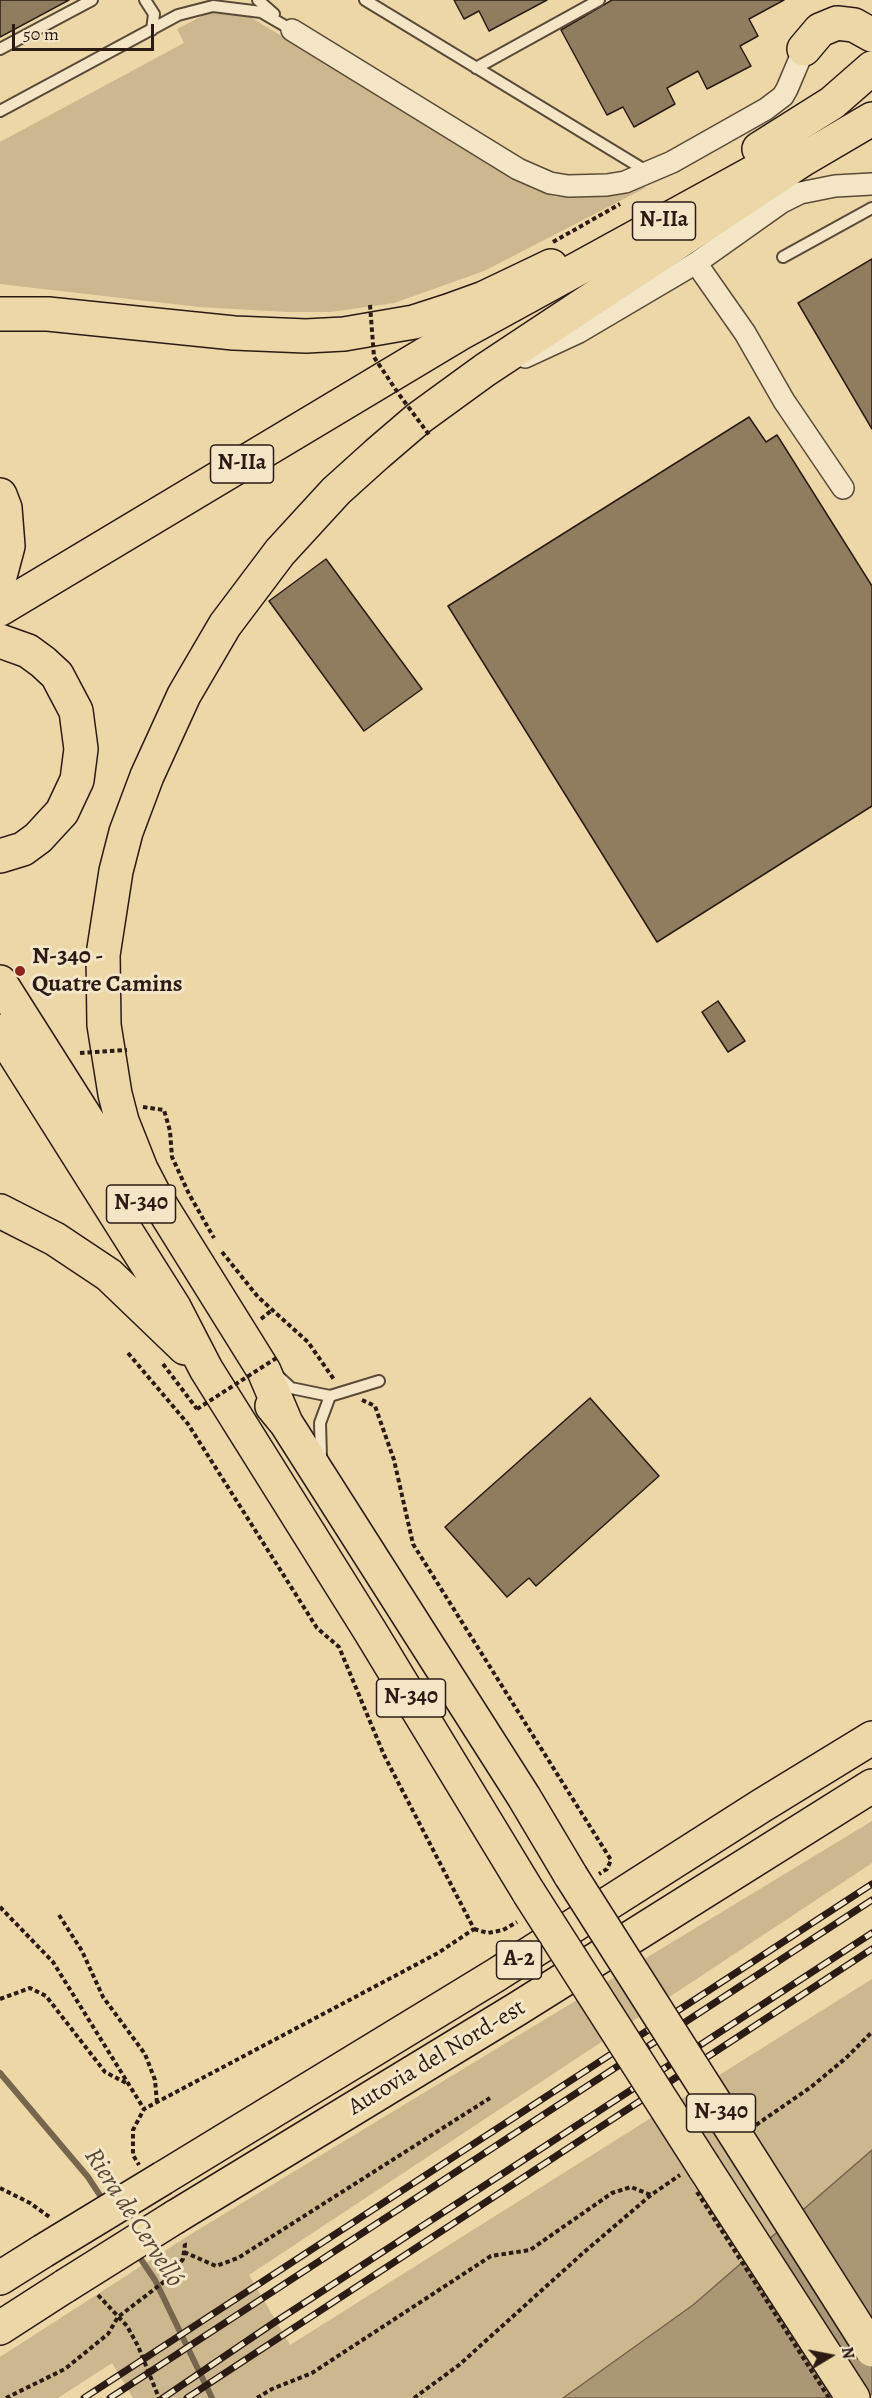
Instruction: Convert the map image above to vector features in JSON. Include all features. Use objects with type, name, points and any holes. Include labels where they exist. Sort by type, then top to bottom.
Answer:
[{"type":"main road","points":[[804,49],[811,23],[818,14],[838,0]]},
{"type":"main road","points":[[854,0],[870,34]]},
{"type":"main road","points":[[804,49],[820,30],[837,24],[854,25],[870,34]]},
{"type":"main road","name":"N-IIa","points":[[459,334],[551,266],[729,167],[807,120],[844,94],[872,68]]},
{"type":"main road","points":[[286,1423],[210,1250],[155,1196],[131,1146],[122,1121],[108,1057],[102,990],[103,955],[114,882],[126,832],[147,776],[184,695],[225,625],[280,552],[336,491],[420,418],[485,370],[802,160],[872,118]]},
{"type":"main road","name":"N-IIa","points":[[8,593],[459,334],[792,151],[844,125],[872,118]]},
{"type":"main road","points":[[0,314],[48,314],[234,333],[306,336],[344,334],[414,322],[448,311],[484,298],[551,266]]},
{"type":"main road","points":[[0,303],[48,314]]},
{"type":"main road","points":[[2,502],[8,546],[8,593]]},
{"type":"main road","points":[[0,641],[28,651],[57,675],[76,711],[81,749],[77,780],[72,796],[50,828],[23,849],[0,856]]},
{"type":"main road","name":"N-340","points":[[0,982],[251,1379],[286,1423],[524,1797],[570,1876],[872,2350]]},
{"type":"main road","name":"N-340","points":[[0,1031],[174,1306],[206,1369],[370,1631],[529,1893],[853,2398]]},
{"type":"main road","points":[[0,1211],[55,1239],[109,1275],[206,1369]]},
{"type":"main road","name":"Autovia del Nord-est","points":[[0,2278],[496,1975],[872,1738]]},
{"type":"main road","name":"Autovia del Nord-est","points":[[0,2328],[65,2286],[180,2230],[518,2009],[872,1786]]},
{"type":"street","points":[[292,30],[535,177],[568,186],[625,182],[672,162],[775,103],[787,89],[804,49]]},
{"type":"street","points":[[485,370],[537,353],[579,332],[696,263],[782,202],[800,193],[835,186],[872,184]]},
{"type":"street","points":[[696,263],[745,333],[784,401],[843,488]]},
{"type":"lane","points":[[0,49],[92,0]]},
{"type":"lane","points":[[145,0],[154,14],[152,30]]},
{"type":"lane","points":[[258,0],[292,30]]},
{"type":"lane","points":[[365,0],[648,172]]},
{"type":"lane","points":[[476,68],[599,0]]},
{"type":"lane","points":[[0,111],[178,15],[213,6],[261,12],[292,30]]},
{"type":"lane","points":[[783,257],[872,208]]},
{"type":"lane","points":[[210,1250],[230,1302],[284,1383],[291,1388],[330,1396],[379,1381]]},
{"type":"lane","points":[[330,1396],[320,1423],[319,1443],[333,1498]]},
{"type":"path","points":[[370,305],[374,357],[430,436]]},
{"type":"path","points":[[421,433],[430,426]]},
{"type":"path","points":[[121,1045],[123,1055]]},
{"type":"path","points":[[80,1053],[127,1050]]},
{"type":"path","points":[[164,1110],[170,1131],[172,1157],[210,1250],[308,1342],[343,1392],[375,1406],[394,1460],[413,1544],[611,1860]]},
{"type":"path","points":[[255,1322],[272,1310]]},
{"type":"path","points":[[128,1353],[188,1424],[317,1628],[339,1647],[384,1755],[474,1929],[438,1953],[144,2109],[133,2130],[133,2155]]},
{"type":"path","points":[[167,1370],[197,1409],[278,1357]]},
{"type":"path","points":[[0,1908],[53,1962],[144,2109]]},
{"type":"path","points":[[59,1915],[82,1951],[103,1997],[146,2054],[155,2080],[157,2103]]},
{"type":"path","points":[[0,1999],[30,1988],[46,1996],[105,2072],[129,2084]]},
{"type":"path","points":[[760,2122],[811,2087],[846,2058],[872,2032]]},
{"type":"path","points":[[184,2252],[216,2266],[238,2258],[490,2098]]},
{"type":"path","points":[[414,2398],[459,2365],[515,2312],[651,2195],[680,2175]]},
{"type":"path","points":[[257,2398],[272,2389],[312,2373],[491,2256],[530,2250],[612,2193],[632,2187],[651,2195]]},
{"type":"path","points":[[0,2188],[51,2217]]},
{"type":"path","points":[[6,2398],[65,2369],[108,2334],[118,2317],[169,2278],[183,2259],[180,2230]]},
{"type":"path","points":[[98,2295],[127,2326],[138,2346],[159,2398]]},
{"type":"shaded area","points":[[227,10],[242,12],[535,190],[556,197],[591,196],[647,187],[484,271],[394,303],[331,312],[287,312],[199,307],[0,284],[0,142],[184,43],[177,29],[210,12]]},
{"type":"shaded area","points":[[872,1821],[872,1863],[249,2275],[290,2345],[872,1979],[872,2150],[693,2305],[563,2398],[133,2398],[112,2363],[58,2398],[0,2398],[0,2357],[191,2234]]},
{"type":"shaded area","points":[[872,2150],[872,2394],[866,2398],[563,2398],[693,2305]]},
{"type":"building","points":[[0,0],[69,0],[0,37]]},
{"type":"building","points":[[454,0],[547,0],[489,31],[479,11],[464,19]]},
{"type":"building","points":[[612,0],[784,0],[749,19],[758,36],[740,46],[751,66],[707,89],[698,71],[667,88],[675,104],[634,127],[623,107],[607,115],[561,30]]},
{"type":"building","points":[[872,259],[872,429],[798,303]]},
{"type":"building","points":[[749,417],[766,442],[777,435],[872,586],[872,806],[657,942],[448,606]]},
{"type":"building","points":[[326,559],[422,689],[364,731],[269,601]]},
{"type":"building","points":[[718,1001],[745,1041],[728,1052],[702,1012]]},
{"type":"building","points":[[590,1398],[659,1476],[536,1586],[529,1578],[507,1597],[445,1527]]},
{"type":"waterway","name":"Riera de Cervelló","points":[[0,2073],[88,2177],[105,2203]]},
{"type":"waterway","name":"Riera de Cervelló","points":[[136,2252],[155,2280],[212,2398]]},
{"type":"railway","points":[[84,2398],[872,1884]]},
{"type":"railway","points":[[110,2398],[872,1900]]},
{"type":"railway","points":[[163,2398],[275,2322],[872,1933]]},
{"type":"railway","points":[[187,2398],[872,1949]]},
{"type":"place","name":"N-340 - Quatre Camins","points":[[20,971]]}]
